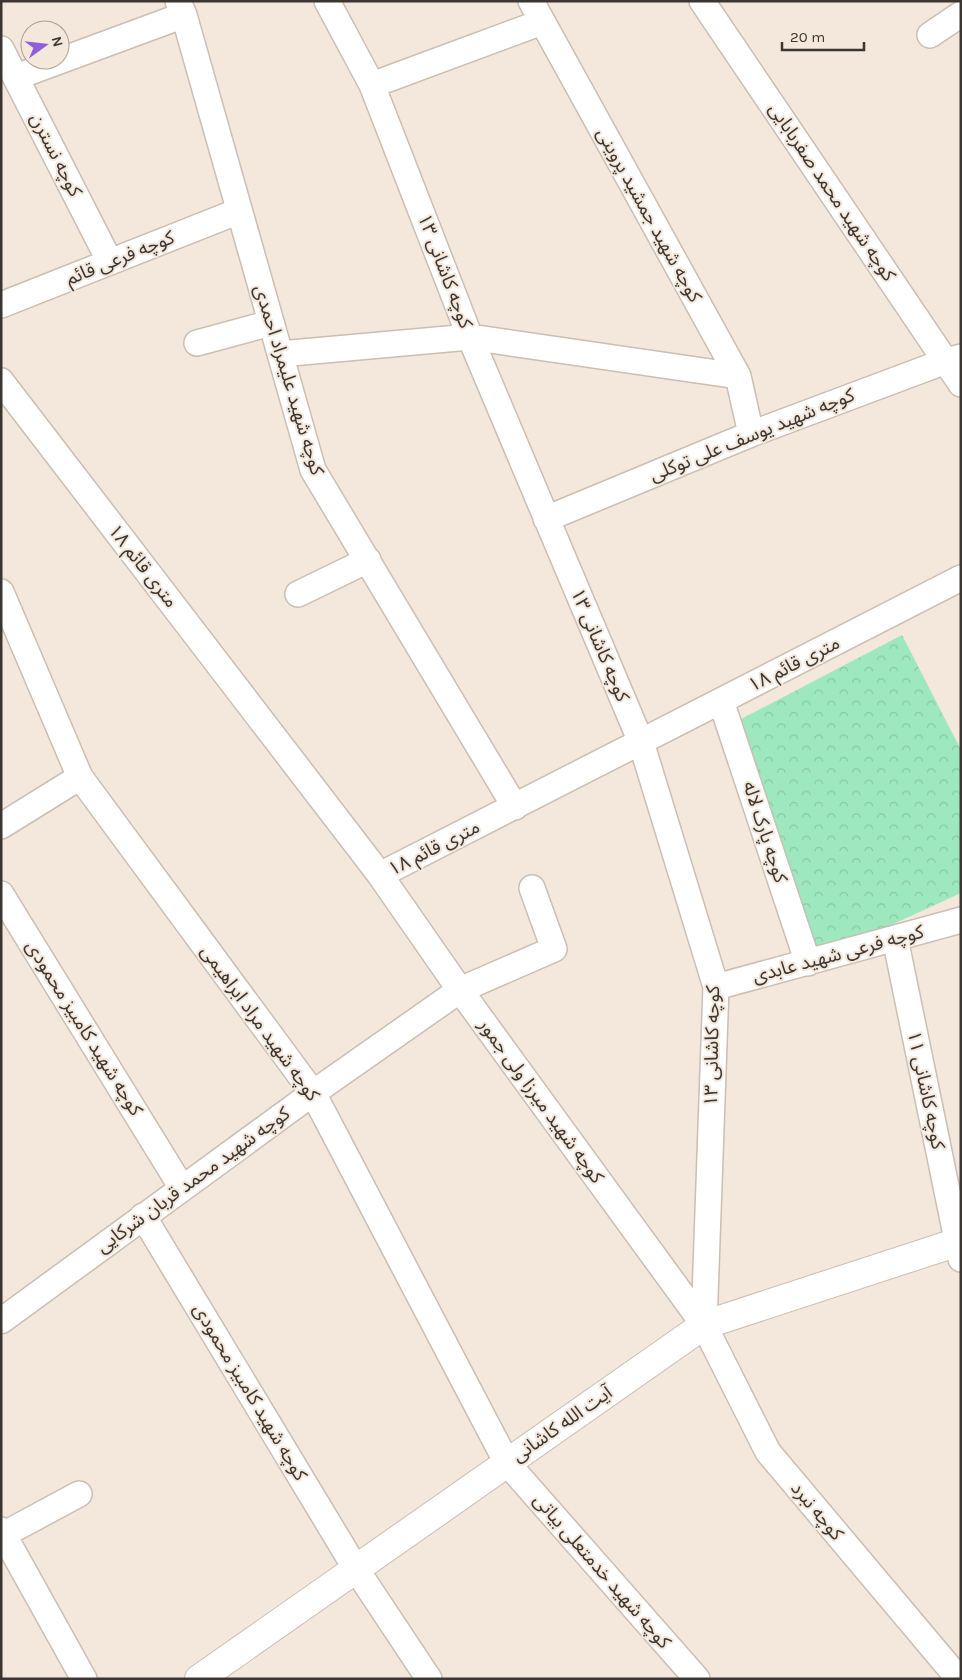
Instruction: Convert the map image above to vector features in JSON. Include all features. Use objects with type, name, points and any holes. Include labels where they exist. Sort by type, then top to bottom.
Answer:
[{"type":"main road","name":"آیت الله کاشانی","points":[[200,1679],[704,1325],[960,1247]]},
{"type":"street","name":"کوچه کاشانی ۱۳","points":[[327,1],[372,85],[470,337],[641,742],[716,988],[704,1325]]},
{"type":"street","name":"کوچه شهید محمد صفربابایی","points":[[702,1],[954,359],[961,384]]},
{"type":"street","points":[[16,77],[181,8]]},
{"type":"street","name":"کوچه شهید علیمراد احمدی","points":[[181,8],[313,470],[515,807]]},
{"type":"street","points":[[372,85],[537,12]]},
{"type":"street","name":"کوچه شهید جمشید پروینی","points":[[537,12],[738,376],[751,434]]},
{"type":"street","points":[[930,35],[961,14]]},
{"type":"street","name":"کوچه نسترن","points":[[1,49],[110,262]]},
{"type":"street","name":"کوچه فرعی قائم","points":[[1,305],[239,210]]},
{"type":"street","points":[[197,343],[271,323]]},
{"type":"street","points":[[280,354],[470,337],[738,376]]},
{"type":"street","name":"کوچه شهید یوسف علی توکلی","points":[[546,519],[751,434],[954,359]]},
{"type":"street","name":"۱۸ متری قائم","points":[[1,381],[380,875],[961,578]]},
{"type":"street","points":[[298,594],[368,560]]},
{"type":"street","name":"کوچه شهید مراد ابراهیمی","points":[[1,592],[80,777],[313,1093],[507,1463]]},
{"type":"street","name":"کوچه پارک لاله","points":[[721,701],[808,962]]},
{"type":"street","points":[[1,826],[80,777]]},
{"type":"street","name":"کوچه شهید میرزا ولی جمور","points":[[380,875],[460,990],[704,1325]]},
{"type":"street","name":"کوچه شهید محمد قربان شرکایی","points":[[1,1320],[313,1093],[460,990],[554,949],[532,888]]},
{"type":"street","name":"کوچه شهید کامبیز محمودی","points":[[1,894],[182,1188]]},
{"type":"street","name":"کوچه فرعی شهید عابدی","points":[[716,988],[961,920]]},
{"type":"street","name":"کوچه کاشانی ۱۱","points":[[895,938],[960,1247]]},
{"type":"street","name":"کوچه شهید کامبیز محمودی","points":[[143,1216],[356,1569],[429,1679]]},
{"type":"street","name":"کوچه نبرد","points":[[704,1325],[768,1452],[958,1679]]},
{"type":"street","name":"کوچه شهید خدمتعلی بیاتی","points":[[507,1463],[697,1679]]},
{"type":"street","points":[[79,1494],[2,1533],[84,1679]]},
{"type":"green space","points":[[902,635],[961,750],[961,893],[808,963],[724,728]]}]
